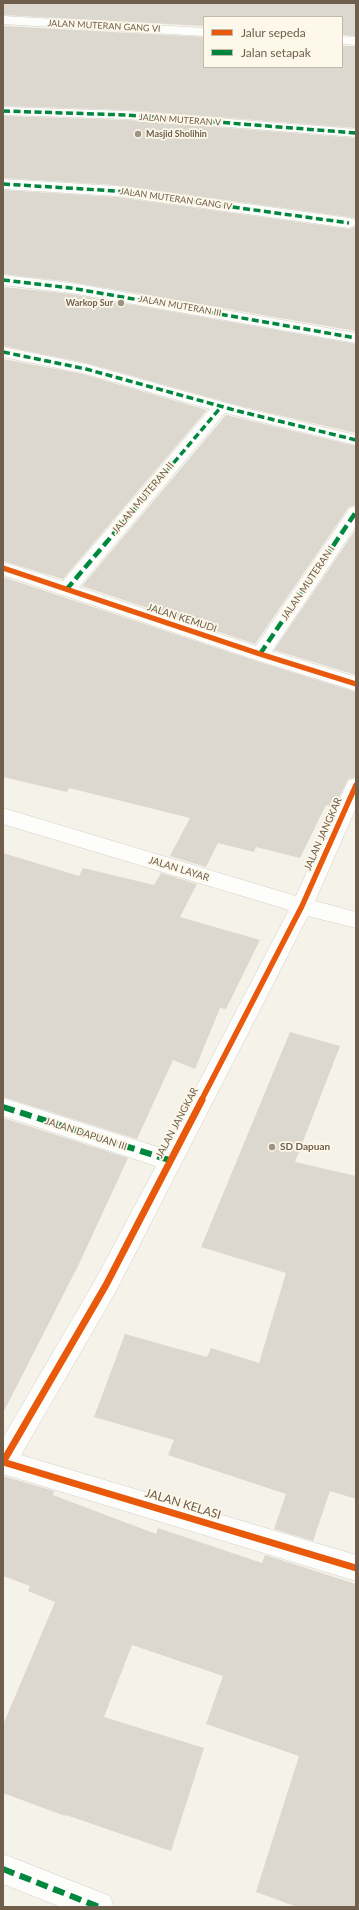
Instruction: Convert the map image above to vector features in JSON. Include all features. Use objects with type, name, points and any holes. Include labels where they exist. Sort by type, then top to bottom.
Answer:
[{"type":"street","name":"JALAN MUTERAN GANG VI","points":[[3,20],[203,32]]},
{"type":"street","points":[[343,40],[356,41]]},
{"type":"street","name":"JALAN MUTERAN V","points":[[3,111],[127,115],[356,133]]},
{"type":"street","name":"JALAN MUTERAN GANG IV","points":[[3,184],[116,191],[349,223]]},
{"type":"street","name":"JALAN MUTERAN III","points":[[3,280],[86,290],[356,338]]},
{"type":"street","points":[[3,352],[23,355],[104,375],[221,407],[356,440]]},
{"type":"street","name":"JALAN MUTERAN II","points":[[66,590],[221,407]]},
{"type":"street","name":"JALAN MUTERAN I","points":[[260,654],[356,512]]},
{"type":"street","name":"JALAN KEMUDI","points":[[3,568],[260,654],[356,684]]},
{"type":"street","name":"JALAN JANGKAR","points":[[3,1462],[106,1285],[169,1160],[302,906],[356,785]]},
{"type":"street","name":"JALAN LAYAR","points":[[3,816],[302,906],[356,920]]},
{"type":"street","name":"JALAN DAPUAN III","points":[[3,1107],[169,1160]]},
{"type":"street","name":"JALAN KELASI","points":[[3,1462],[356,1568]]},
{"type":"street","points":[[3,1869],[99,1907]]},
{"type":"building","points":[[3,3],[356,3],[356,36],[343,35],[343,16],[203,16],[203,26],[3,15]]},
{"type":"building","points":[[3,26],[203,37],[203,68],[343,68],[343,46],[356,46],[356,128],[127,110],[3,106]]},
{"type":"building","points":[[3,116],[127,120],[356,138],[356,219],[116,185],[3,178]]},
{"type":"building","points":[[3,190],[116,197],[349,229],[356,226],[356,331],[71,282],[3,274]]},
{"type":"building","points":[[3,287],[71,294],[356,344],[356,433],[244,407],[86,363],[3,346]]},
{"type":"building","points":[[3,359],[82,374],[207,410],[63,579],[3,561]]},
{"type":"building","points":[[226,415],[356,446],[356,505],[349,507],[255,644],[82,586]]},
{"type":"building","points":[[356,529],[356,675],[274,650]]},
{"type":"building","points":[[3,577],[253,660],[356,692],[356,777],[348,779],[334,808],[326,805],[300,858],[256,847],[254,852],[218,843],[206,867],[170,856],[190,818],[69,788],[67,792],[3,777]]},
{"type":"building","points":[[3,853],[79,876],[83,868],[154,885],[161,873],[197,884],[180,917],[260,940],[226,1009],[220,1008],[195,1069],[173,1060],[137,1139],[3,1097]]},
{"type":"building","points":[[290,1032],[340,1046],[295,1162],[356,1176],[356,1499],[330,1491],[313,1541],[274,1529],[286,1494],[168,1455],[174,1440],[94,1417],[125,1334],[207,1357],[211,1348],[259,1363],[286,1273],[201,1247]]},
{"type":"building","points":[[3,1118],[128,1158],[79,1264],[3,1413]]},
{"type":"building","points":[[3,1476],[54,1491],[53,1495],[156,1534],[158,1528],[262,1563],[265,1555],[356,1584],[356,1907],[297,1907],[256,1892],[299,1756],[206,1724],[223,1676],[132,1645],[104,1717],[204,1748],[171,1851],[66,1815],[65,1816],[3,1793],[3,1725],[55,1602],[28,1591],[30,1586],[3,1576]]},
{"type":"marked path","points":[[3,111],[127,115],[356,133]]},
{"type":"marked path","points":[[3,184],[116,191],[349,223]]},
{"type":"marked path","points":[[3,280],[71,288],[356,338]]},
{"type":"marked path","points":[[3,352],[58,362],[238,411],[356,440]]},
{"type":"marked path","points":[[66,590],[221,407]]},
{"type":"marked path","points":[[260,654],[356,512]]},
{"type":"marked path","points":[[3,1107],[169,1160]]},
{"type":"marked path","points":[[3,1869],[99,1907]]},
{"type":"cycle path","points":[[3,568],[260,654],[356,684]]},
{"type":"cycle path","points":[[3,1462],[106,1285],[302,906],[356,785]]},
{"type":"cycle path","points":[[3,1462],[356,1568]]},
{"type":"place","name":"Masjid Sholihin","points":[[138,134]]},
{"type":"place","name":"Warkop Sur","points":[[121,303]]},
{"type":"place","name":"SD Dapuan","points":[[272,1147]]}]
